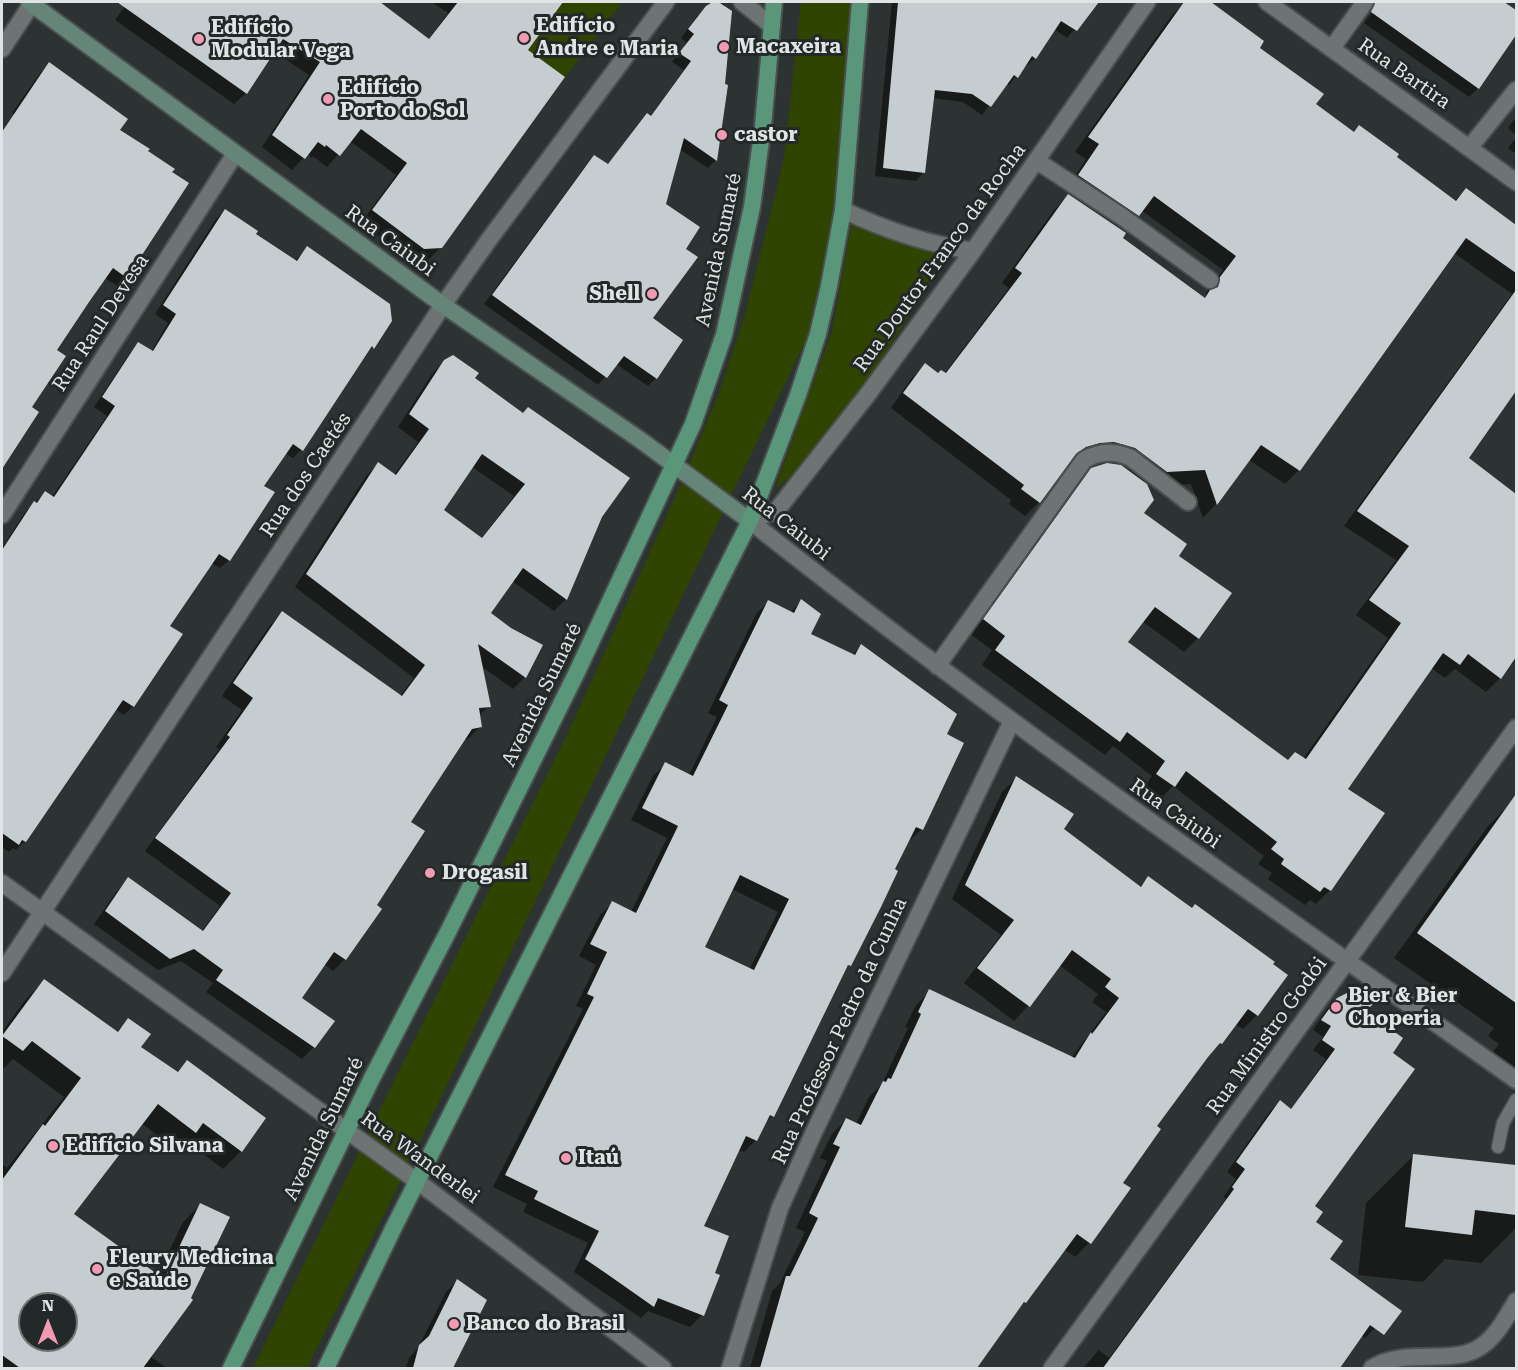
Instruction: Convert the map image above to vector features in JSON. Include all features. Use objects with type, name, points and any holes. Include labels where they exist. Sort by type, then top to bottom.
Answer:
[{"type":"main road","name":"Rua Caiubi","points":[[31,2],[235,154],[444,305],[639,439],[750,521]]},
{"type":"main road","name":"Avenida Sumaré","points":[[231,1368],[346,1130],[572,683],[675,467],[709,382],[736,280],[753,195],[763,126],[774,2]]},
{"type":"main road","points":[[326,1368],[417,1181],[750,521],[773,463],[818,334],[838,246],[860,2]]},
{"type":"street","points":[[2,49],[31,2]]},
{"type":"street","name":"Rua dos Caetés","points":[[2,973],[93,831],[488,241],[663,6],[679,2]]},
{"type":"street","points":[[742,2],[772,26]]},
{"type":"street","name":"Rua Doutor Franco da Rocha","points":[[750,521],[777,510],[868,394],[974,251],[1147,2]]},
{"type":"street","name":"Rua Bartira","points":[[1268,2],[1516,182]]},
{"type":"street","points":[[1332,48],[1365,2]]},
{"type":"street","points":[[1470,147],[1516,90]]},
{"type":"street","name":"Rua Raul Devesa","points":[[2,515],[235,154]]},
{"type":"street","points":[[1037,161],[1121,216],[1210,280]]},
{"type":"street","points":[[843,210],[900,234],[974,251]]},
{"type":"street","points":[[937,666],[1084,460],[1103,452],[1122,454],[1131,458],[1188,502]]},
{"type":"street","name":"Rua Caiubi","points":[[750,521],[856,606],[1099,786],[1516,1080]]},
{"type":"street","name":"Rua Professor Pedro da Cunha","points":[[730,1368],[780,1208],[824,1111],[1012,721]]},
{"type":"street","name":"Rua Ministro Godói","points":[[1052,1368],[1516,728]]},
{"type":"street","name":"Rua Wanderlei","points":[[2,883],[417,1181],[663,1368]]},
{"type":"street","points":[[1372,1368],[1398,1358],[1463,1354],[1476,1350],[1496,1332],[1516,1301]]},
{"type":"lane","points":[[1498,1147],[1503,1123],[1516,1100]]},
{"type":"green space","points":[[563,2],[622,2],[565,77],[528,50]]},
{"type":"green space","points":[[801,2],[854,2],[835,186],[835,213],[807,338],[387,1209],[307,1368],[253,1368],[567,735],[681,484],[721,388],[745,315],[784,159]]},
{"type":"green space","points":[[852,222],[886,238],[950,254],[876,367],[803,469],[775,488],[832,331]]},
{"type":"building","points":[[117,2],[380,2],[429,39],[458,2],[563,2],[528,50],[565,77],[442,248],[424,249],[372,210],[407,163],[361,129],[340,156],[318,142],[305,159],[272,135],[320,62],[283,39],[247,94]]},
{"type":"building","points":[[898,2],[1099,2],[1077,31],[1061,21],[1036,59],[1032,56],[1018,78],[1014,75],[991,107],[972,94],[935,90],[925,173],[883,168]]},
{"type":"building","points":[[1184,2],[1211,2],[1264,41],[1260,48],[1324,94],[1316,104],[1354,132],[1359,125],[1399,154],[1397,157],[1456,201],[1466,188],[1516,225],[1516,273],[1466,238],[1300,471],[1261,445],[1217,505],[1205,470],[1167,472],[1135,448],[1114,442],[1100,443],[1086,447],[1076,454],[1040,503],[1021,489],[1024,485],[903,393],[925,363],[938,373],[941,370],[946,373],[1022,273],[1015,268],[1068,194],[1126,233],[1123,238],[1205,298],[1210,290],[1218,287],[1220,277],[1236,256],[1154,196],[1139,216],[1078,175],[1099,144],[1088,137]]},
{"type":"building","points":[[1375,2],[1504,2],[1516,10],[1516,35],[1479,89],[1371,12]]},
{"type":"building","points":[[711,3],[720,3],[732,11],[725,84],[728,85],[717,161],[684,138],[666,204],[700,227],[686,249],[698,257],[653,318],[683,340],[657,379],[624,356],[607,378],[492,295],[594,155],[608,164],[647,113],[651,116],[691,61],[679,53],[694,34],[688,29]]},
{"type":"building","points":[[49,62],[128,119],[120,130],[150,149],[148,151],[175,169],[172,172],[189,183],[127,278],[113,268],[57,350],[66,356],[32,407],[39,412],[2,469],[2,132]]},
{"type":"building","points":[[225,209],[258,231],[256,234],[297,261],[307,246],[390,304],[392,321],[374,349],[372,346],[303,451],[293,444],[264,486],[275,492],[230,561],[219,554],[170,626],[183,634],[134,707],[123,700],[26,842],[22,840],[19,845],[2,833],[2,550],[34,501],[37,503],[45,491],[54,497],[115,406],[102,397],[138,342],[153,351],[176,314],[163,305]]},
{"type":"building","points":[[1516,290],[1516,391],[1469,458],[1516,494],[1516,657],[1501,679],[1468,654],[1460,665],[1443,653],[1348,789],[1385,813],[1331,891],[1324,887],[1320,892],[1281,864],[1284,859],[1271,849],[1277,842],[1186,771],[1175,787],[1156,774],[1165,761],[1127,732],[1120,742],[995,650],[1005,636],[983,619],[1091,468],[1107,463],[1121,465],[1147,484],[1154,500],[1144,513],[1187,544],[1179,556],[1232,593],[1199,639],[1155,607],[1128,642],[1288,760],[1295,752],[1306,759],[1401,623],[1369,600],[1409,546],[1357,511]]},
{"type":"building","points":[[453,355],[479,373],[475,378],[523,413],[528,407],[630,478],[602,517],[567,600],[523,568],[491,613],[511,628],[543,645],[526,678],[478,644],[491,707],[479,708],[482,727],[472,729],[411,822],[425,831],[377,905],[382,909],[346,960],[334,952],[302,998],[335,1021],[315,1048],[216,980],[223,970],[194,949],[170,959],[105,911],[128,877],[203,931],[231,893],[155,838],[230,737],[227,735],[253,698],[233,683],[282,611],[402,696],[425,665],[306,574],[378,462],[396,475],[429,429],[409,414],[444,360]],"holes":[[[482,454],[525,484],[482,538],[444,510]]]},
{"type":"building","points":[[801,599],[821,614],[811,634],[855,655],[861,644],[957,714],[947,734],[964,743],[923,830],[916,827],[895,869],[898,871],[881,907],[851,966],[848,965],[774,1117],[770,1115],[757,1141],[746,1136],[704,1226],[729,1236],[715,1273],[720,1275],[704,1316],[658,1298],[654,1307],[585,1259],[599,1231],[534,1199],[538,1191],[505,1175],[594,997],[587,994],[607,952],[590,944],[612,901],[636,913],[678,826],[642,808],[665,762],[693,776],[728,705],[719,700],[768,600],[794,613]],"holes":[[[740,875],[789,899],[754,970],[705,947]]]},
{"type":"building","points":[[1016,776],[1074,814],[1064,829],[1141,887],[1148,876],[1192,908],[1195,904],[1275,962],[1273,964],[1288,975],[1258,1016],[1248,1009],[1222,1044],[1220,1043],[1208,1057],[1157,1126],[1161,1129],[1123,1183],[1131,1188],[1091,1244],[1077,1234],[1026,1303],[1024,1302],[977,1368],[760,1368],[786,1276],[790,1276],[818,1218],[809,1213],[840,1147],[833,1144],[846,1118],[861,1125],[883,1081],[891,1079],[921,1014],[918,1012],[929,989],[1075,1058],[1091,1032],[1092,1034],[1119,998],[1105,987],[1111,979],[1072,950],[1030,1007],[977,968],[1014,920],[965,885]]},
{"type":"building","points":[[1516,794],[1516,1003],[1417,933]]},
{"type":"building","points":[[44,979],[118,1032],[128,1018],[151,1034],[141,1047],[178,1072],[187,1060],[266,1118],[242,1152],[203,1123],[196,1133],[158,1104],[74,1214],[164,1279],[200,1203],[230,1217],[191,1298],[193,1300],[143,1368],[20,1368],[2,1355],[2,1180],[43,1124],[45,1126],[81,1078],[32,1041],[23,1051],[2,1036]]},
{"type":"building","points":[[1349,992],[1374,993],[1380,997],[1366,1011],[1403,1038],[1393,1053],[1415,1069],[1315,1206],[1323,1212],[1316,1222],[1343,1241],[1330,1259],[1402,1311],[1384,1335],[1370,1325],[1340,1368],[1103,1368],[1234,1189],[1232,1187],[1245,1169],[1236,1162],[1280,1100],[1291,1109],[1335,1049],[1322,1040],[1331,1026],[1321,1020],[1337,998]]},
{"type":"building","points":[[1413,1154],[1516,1165],[1516,1215],[1475,1210],[1472,1235],[1405,1227]]},
{"type":"building","name":"Banco do Brasil","points":[[457,1279],[487,1300],[453,1368],[413,1368],[419,1345],[429,1336]]},
{"type":"place","name":"Edifício Andre e Maria","points":[[524,38]]},
{"type":"place","name":"Edifício Modular Vega","points":[[199,39]]},
{"type":"place","name":"Macaxeira","points":[[724,47]]},
{"type":"place","name":"Edifício Porto do Sol","points":[[328,99]]},
{"type":"place","name":"castor","points":[[722,135]]},
{"type":"place","name":"Shell","points":[[652,294]]},
{"type":"place","name":"Drogasil","points":[[430,873]]},
{"type":"place","name":"Bier & Bier Choperia","points":[[1336,1007]]},
{"type":"place","name":"Edifício Silvana","points":[[53,1146]]},
{"type":"place","name":"Itaú","points":[[566,1158]]},
{"type":"place","name":"Fleury Medicina e Saúde","points":[[97,1269]]},
{"type":"place","name":"Banco do Brasil","points":[[454,1324]]}]
